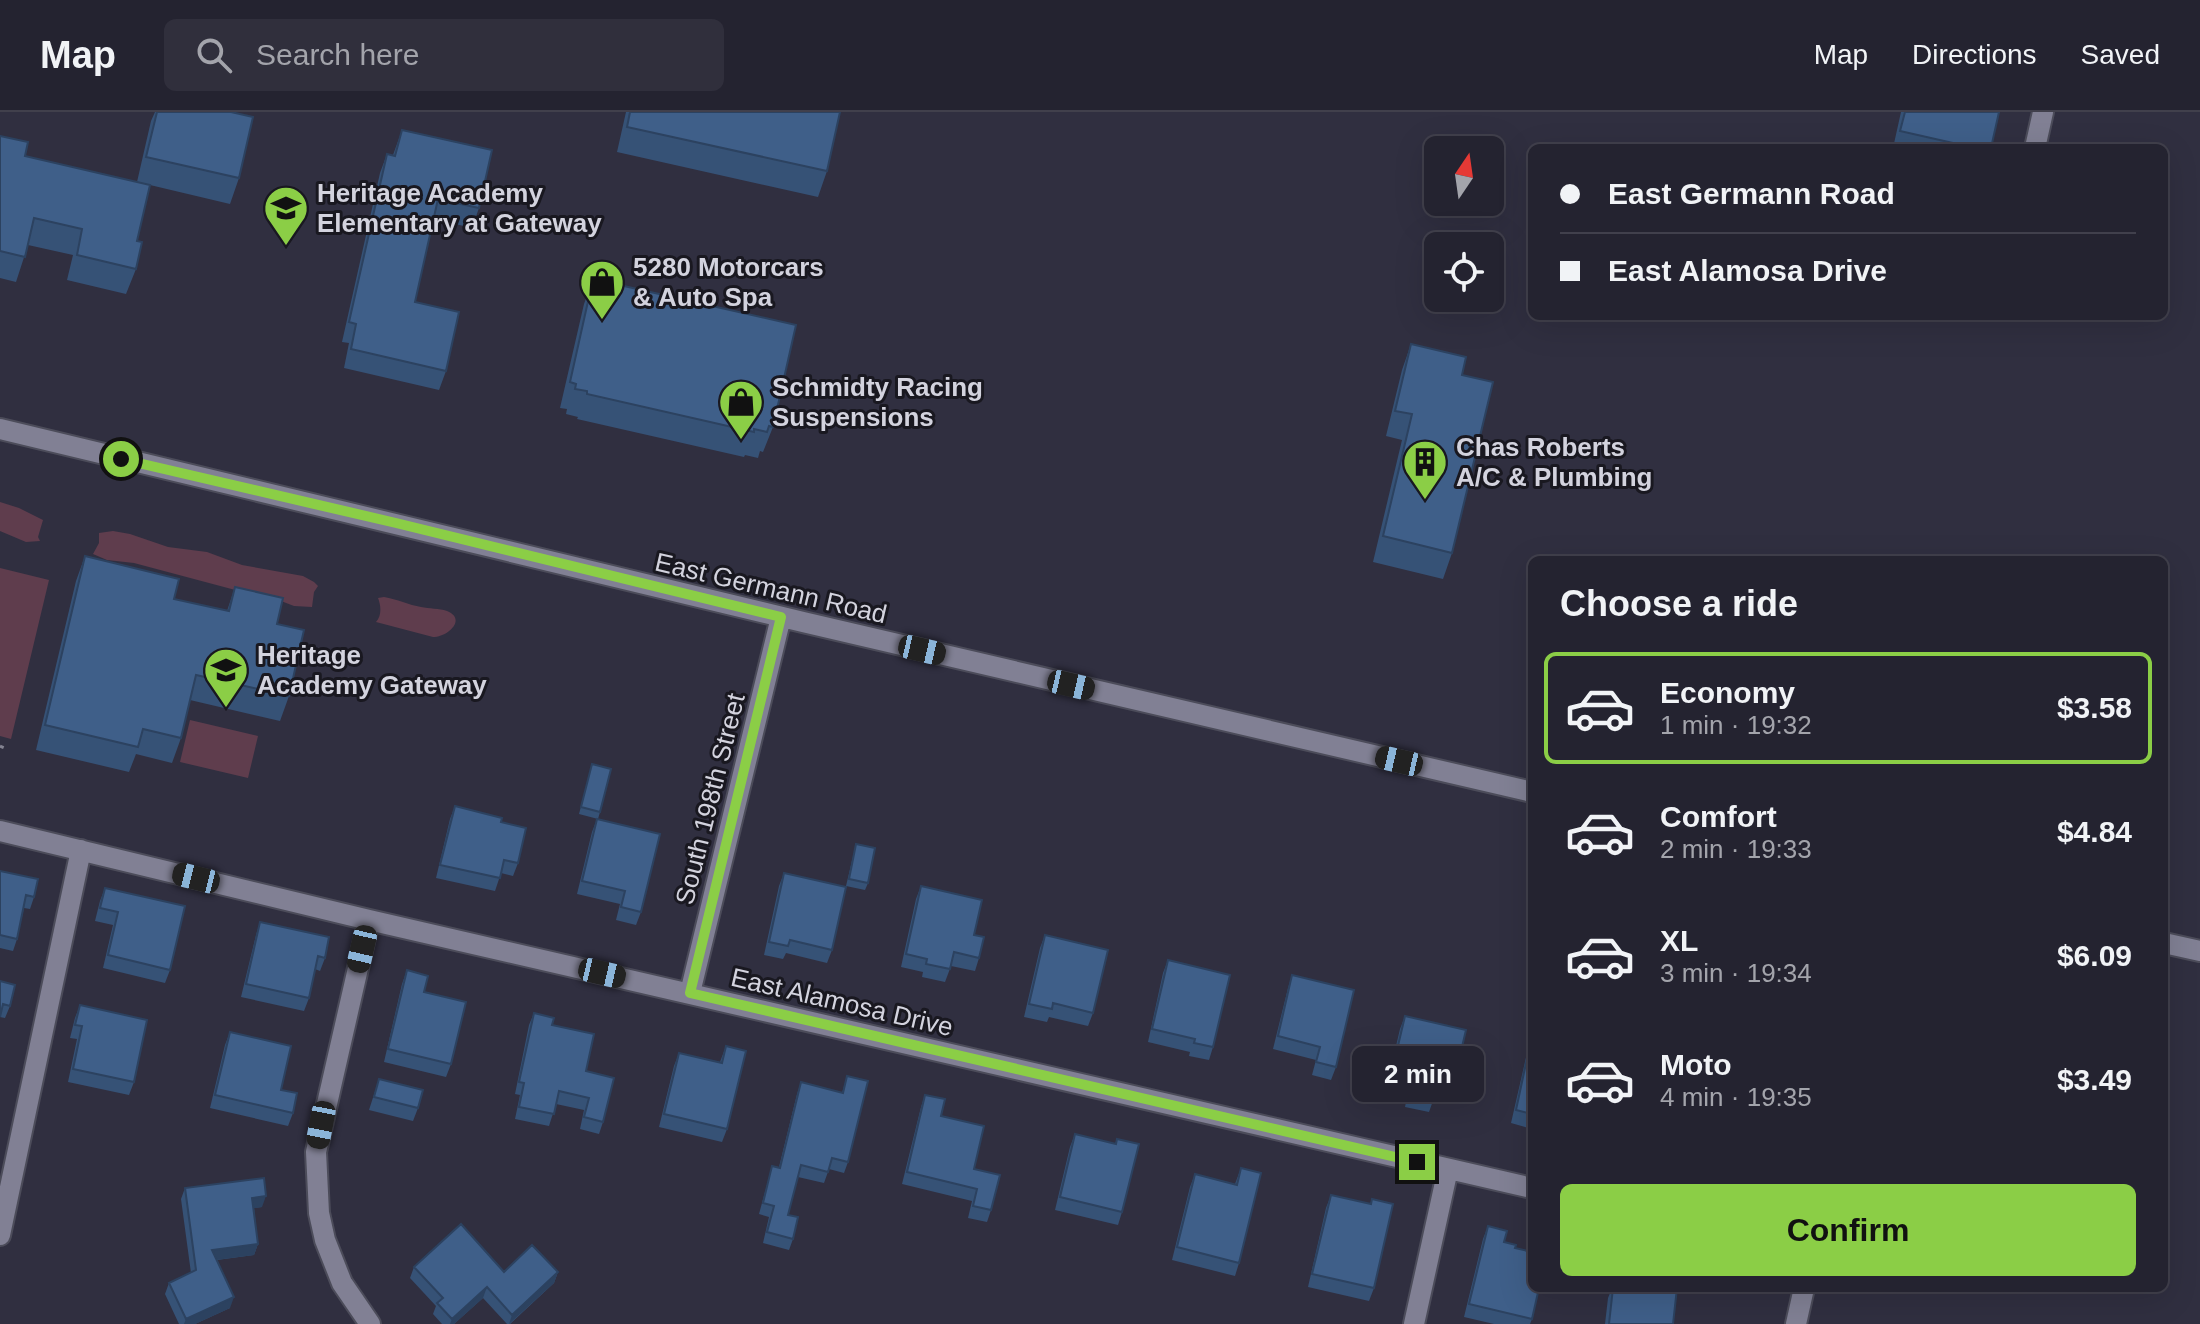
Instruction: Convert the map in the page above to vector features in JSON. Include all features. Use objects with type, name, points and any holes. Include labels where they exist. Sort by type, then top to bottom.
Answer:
[{"type":"street","points":[[2036,144],[2043,112]]},
{"type":"street","name":"East Germann Road","points":[[0,429],[781,617],[1528,791]]},
{"type":"street","name":"South 198th Street","points":[[690,993],[781,617]]},
{"type":"street","name":"East Alamosa Drive","points":[[0,831],[369,920],[1528,1187]]},
{"type":"street","points":[[0,1235],[81,850]]},
{"type":"street","points":[[369,920],[316,1152],[319,1213],[325,1240],[342,1283],[370,1324]]},
{"type":"street","points":[[2168,944],[2200,951]]},
{"type":"street","points":[[1414,1324],[1448,1169]]},
{"type":"street","points":[[1796,1324],[1803,1292]]},
{"type":"path","points":[[0,746],[9,750]]},
{"type":"shaded area","points":[[0,502],[43,520],[38,537],[40,541],[26,542],[0,531]]},
{"type":"shaded area","points":[[113,531],[168,547],[207,552],[242,565],[303,576],[318,586],[312,607],[294,606],[268,596],[134,563],[107,560],[93,554],[99,543],[99,533]]},
{"type":"shaded area","points":[[0,568],[49,580],[11,739],[0,736]]},
{"type":"shaded area","points":[[378,598],[447,611],[453,614],[455,623],[449,631],[433,637],[376,622],[380,610]]},
{"type":"shaded area","points":[[190,720],[258,736],[248,778],[180,762]]},
{"type":"building","points":[[157,112],[231,112],[253,117],[239,178],[146,157]]},
{"type":"building","points":[[630,112],[840,112],[827,171],[627,127]]},
{"type":"building","points":[[1905,112],[1999,112],[1992,144],[1957,144],[1900,131]]},
{"type":"building","points":[[402,130],[492,150],[479,208],[438,199],[415,302],[459,312],[446,371],[351,349],[356,324],[349,322],[387,154],[395,156]]},
{"type":"building","points":[[0,136],[28,142],[25,156],[150,185],[137,241],[142,242],[136,269],[77,255],[82,229],[34,218],[25,257],[0,251]]},
{"type":"building","points":[[593,279],[796,325],[773,427],[769,426],[767,432],[754,429],[754,432],[575,389],[576,384],[570,382]]},
{"type":"building","name":"Chas Roberts A/C & Plumbing","points":[[1411,344],[1466,357],[1462,375],[1493,382],[1452,553],[1383,536],[1412,414],[1395,411]]},
{"type":"building","points":[[85,556],[179,579],[174,599],[229,611],[235,587],[283,598],[277,624],[304,630],[289,696],[196,675],[181,738],[143,729],[138,747],[45,725]]},
{"type":"building","points":[[592,764],[611,769],[600,812],[581,807]]},
{"type":"building","points":[[455,806],[502,818],[501,822],[526,828],[518,863],[504,860],[500,878],[440,865]]},
{"type":"building","points":[[597,819],[660,834],[641,912],[621,907],[625,891],[582,881]]},
{"type":"building","points":[[856,844],[875,848],[868,883],[849,879]]},
{"type":"building","points":[[0,871],[38,879],[34,897],[26,895],[17,939],[0,935]]},
{"type":"building","points":[[784,873],[846,887],[832,950],[790,940],[788,946],[769,942]]},
{"type":"building","points":[[921,886],[982,900],[974,935],[984,937],[979,958],[954,952],[950,969],[926,964],[927,959],[906,954]]},
{"type":"building","points":[[105,888],[185,906],[170,970],[108,955],[118,912],[100,908]]},
{"type":"building","points":[[260,922],[329,937],[325,958],[318,956],[309,998],[246,984]]},
{"type":"building","points":[[1045,935],[1108,950],[1093,1013],[1053,1003],[1052,1009],[1029,1004]]},
{"type":"building","points":[[1168,960],[1230,975],[1213,1047],[1194,1043],[1195,1039],[1152,1029]]},
{"type":"building","points":[[407,970],[428,976],[424,992],[466,1002],[451,1064],[388,1049]]},
{"type":"building","points":[[1292,975],[1354,990],[1336,1067],[1316,1062],[1320,1047],[1278,1036]]},
{"type":"building","points":[[0,981],[15,985],[10,1006],[3,1004],[0,1017]]},
{"type":"building","points":[[80,1005],[147,1020],[134,1082],[73,1069],[82,1026],[75,1025]]},
{"type":"building","points":[[534,1013],[554,1018],[552,1025],[594,1034],[586,1071],[614,1078],[603,1122],[584,1117],[589,1098],[559,1091],[554,1114],[519,1107],[524,1083],[519,1082]]},
{"type":"building","points":[[1405,1016],[1466,1030],[1458,1064],[1468,1066],[1463,1088],[1438,1082],[1434,1099],[1410,1094],[1411,1089],[1389,1084]]},
{"type":"building","points":[[230,1032],[291,1046],[281,1090],[297,1093],[293,1113],[215,1095]]},
{"type":"building","points":[[726,1046],[746,1051],[727,1129],[664,1114],[679,1053],[722,1063]]},
{"type":"building","points":[[1528,1054],[1528,1113],[1516,1110]]},
{"type":"building","points":[[847,1076],[868,1081],[848,1162],[832,1158],[828,1172],[801,1165],[788,1215],[798,1217],[793,1239],[767,1232],[774,1206],[763,1203],[772,1166],[780,1168],[801,1082],[843,1093]]},
{"type":"building","points":[[379,1079],[423,1090],[418,1108],[374,1097]]},
{"type":"building","points":[[925,1095],[945,1099],[941,1116],[984,1126],[974,1169],[1000,1175],[991,1210],[973,1206],[977,1189],[907,1172]]},
{"type":"building","points":[[1075,1134],[1116,1144],[1117,1139],[1139,1144],[1122,1212],[1060,1197]]},
{"type":"building","points":[[1241,1168],[1261,1173],[1239,1263],[1177,1247],[1195,1174],[1237,1185]]},
{"type":"building","points":[[264,1178],[266,1196],[252,1198],[258,1244],[212,1250],[234,1297],[186,1319],[169,1283],[196,1270],[185,1188]]},
{"type":"building","points":[[1331,1195],[1371,1204],[1372,1199],[1393,1204],[1374,1288],[1312,1274]]},
{"type":"building","points":[[461,1224],[504,1272],[532,1245],[558,1272],[512,1315],[487,1287],[452,1319],[437,1303],[443,1298],[414,1267]]},
{"type":"building","points":[[1488,1226],[1507,1231],[1504,1242],[1528,1251],[1528,1292],[1538,1292],[1532,1319],[1469,1304]]},
{"type":"building","points":[[1613,1292],[1677,1292],[1673,1324],[1609,1324]]},
{"type":"place","name":"Heritage Academy Elementary at Gateway","points":[[286,247]]},
{"type":"place","name":"5280 Motorcars & Auto Spa","points":[[602,321]]},
{"type":"place","name":"Schmidty Racing Suspensions","points":[[741,441]]},
{"type":"place","name":"Chas Roberts A/C & Plumbing","points":[[1425,501]]},
{"type":"place","name":"Heritage Academy Gateway","points":[[226,709]]},
{"type":"route","points":[[121,459],[781,617],[690,993],[1417,1162]]}]
